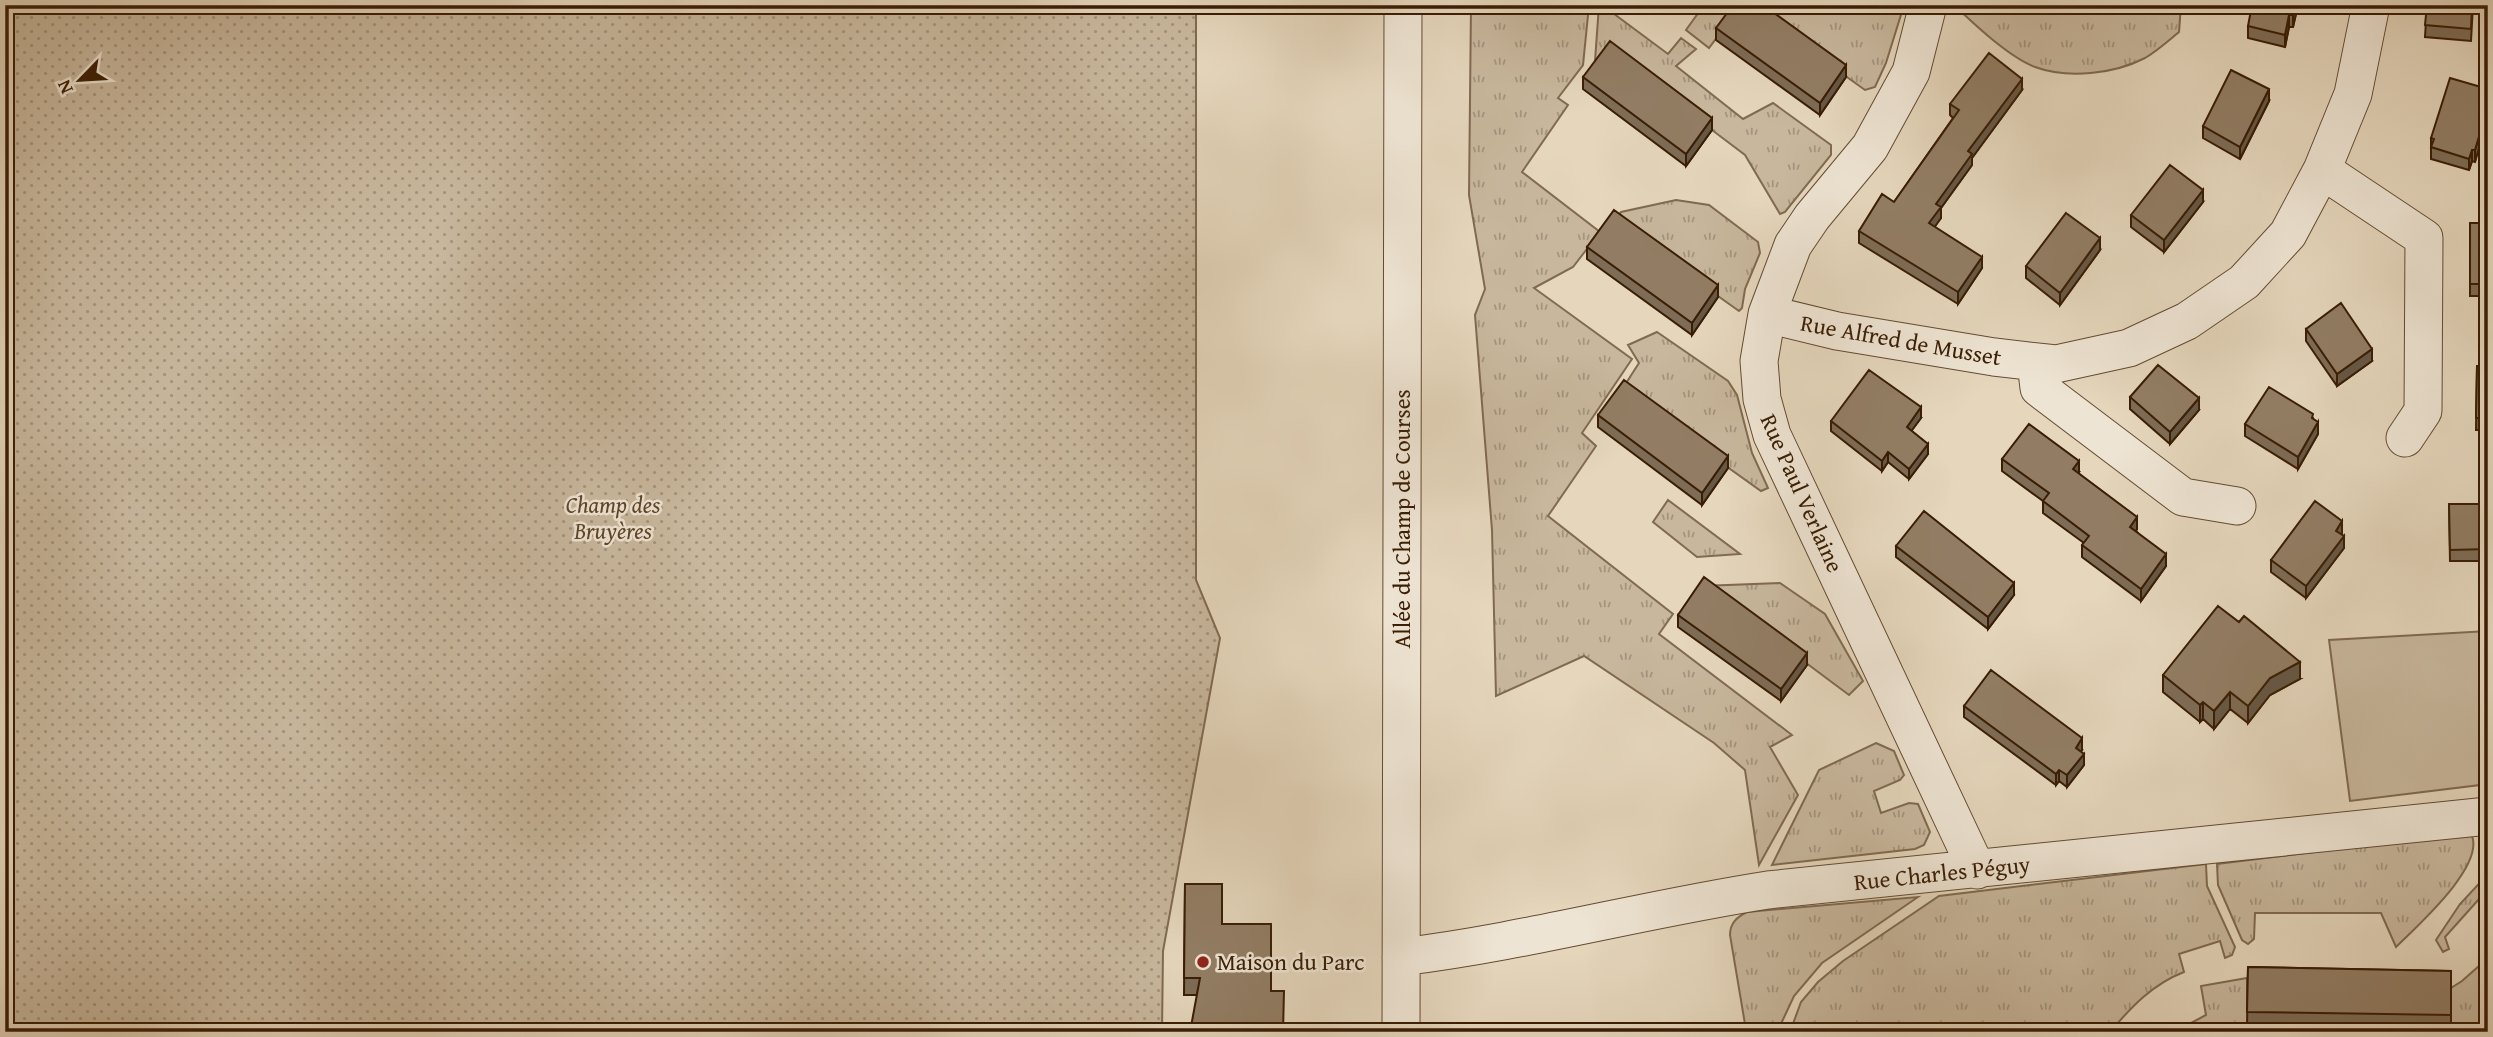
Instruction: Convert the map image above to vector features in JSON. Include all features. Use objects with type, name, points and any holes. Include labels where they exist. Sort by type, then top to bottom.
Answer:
[{"type":"street","name":"Allée du Champ de Courses","points":[[1401,1032],[1404,5]]},
{"type":"street","name":"Rue Paul Verlaine","points":[[1928,5],[1911,72],[1870,146],[1812,217],[1793,245],[1767,314],[1759,361],[1762,399],[1772,435],[1977,870]]},
{"type":"street","name":"Rue Alfred de Musset","points":[[1767,314],[1837,331],[2056,364],[2129,348],[2187,321],[2244,282],[2288,234],[2322,170],[2353,94],[2371,5]]},
{"type":"street","points":[[2322,170],[2424,238],[2423,411],[2404,438]]},
{"type":"street","points":[[2036,363],[2039,388],[2183,497],[2237,506]]},
{"type":"street","name":"Rue Charles Péguy","points":[[1401,957],[1500,941],[1744,894],[2488,816]]},
{"type":"green space","name":"Champ des Bruyères","points":[[5,5],[1196,5],[1196,580],[1220,638],[1163,951],[1162,1032],[5,1032]]},
{"type":"green space","points":[[1471,5],[1589,5],[1583,65],[1558,98],[1568,105],[1522,172],[1600,232],[1573,267],[1534,288],[1632,359],[1582,433],[1596,446],[1548,516],[1673,614],[1659,634],[1792,735],[1770,747],[1798,795],[1759,865],[1745,770],[1714,743],[1584,656],[1496,696],[1492,530],[1475,315],[1485,289],[1469,195]]},
{"type":"green space","points":[[1599,5],[1668,54],[1681,38],[1696,49],[1676,66],[1743,119],[1773,103],[1831,145],[1831,155],[1785,212],[1780,214],[1745,155],[1712,130],[1594,75]]},
{"type":"green space","points":[[1704,5],[1741,5],[1709,48],[1686,30]]},
{"type":"green space","points":[[1746,5],[1904,5],[1886,63],[1875,87],[1865,90]]},
{"type":"green space","points":[[1954,5],[2181,5],[2179,32],[2149,55],[2119,68],[2076,74],[2048,71],[2014,56]]},
{"type":"green space","points":[[1676,200],[1709,205],[1758,242],[1760,253],[1739,311],[1614,222],[1621,212]]},
{"type":"green space","points":[[1657,332],[1728,381],[1737,395],[1752,453],[1768,488],[1761,491],[1621,391],[1639,363],[1628,345]]},
{"type":"green space","points":[[1668,500],[1740,554],[1697,557],[1653,522]]},
{"type":"green space","points":[[1780,583],[1825,614],[1863,681],[1849,695],[1703,586]]},
{"type":"green space","points":[[2488,631],[2488,784],[2350,801],[2329,640]]},
{"type":"green space","points":[[1876,743],[1894,751],[1904,775],[1900,780],[1874,791],[1881,813],[1909,803],[1918,804],[1930,832],[1924,845],[1915,849],[1772,865],[1819,770]]},
{"type":"green space","points":[[2465,833],[2472,836],[2473,849],[2459,879],[2396,947],[2381,913],[2255,913],[2254,939],[2248,944],[2242,940],[2218,885],[2217,864]]},
{"type":"green space","points":[[2206,864],[2207,886],[2235,947],[2232,955],[2225,958],[2220,941],[2179,954],[2184,972],[2162,983],[2144,997],[2110,1032],[1790,1032],[1801,1002],[1818,982],[1843,961],[1939,896]]},
{"type":"green space","points":[[2488,874],[2488,889],[2445,937],[2449,949],[2443,952],[2436,940],[2460,904]]},
{"type":"green space","points":[[1918,897],[1822,963],[1794,996],[1780,1026],[1769,1031],[1746,1030],[1730,935],[1733,924],[1740,916],[1747,912]]},
{"type":"green space","points":[[2488,958],[2488,1032],[2451,1032],[2451,988]]},
{"type":"green space","points":[[2247,978],[2248,1029],[2413,1032],[2174,1032],[2206,1015],[2201,986]]},
{"type":"building","points":[[1196,5],[1196,8],[1123,7]]},
{"type":"building","points":[[1733,5],[1763,5],[1846,65],[1820,103],[1716,28]]},
{"type":"building","points":[[2252,5],[2295,5],[2293,15],[2289,15],[2285,35],[2248,26]]},
{"type":"building","points":[[2427,5],[2472,5],[2471,29],[2425,25]]},
{"type":"building","points":[[1610,41],[1712,118],[1686,154],[1583,77]]},
{"type":"building","points":[[1989,53],[2022,79],[1968,151],[1972,154],[1936,204],[1941,207],[1929,223],[1982,257],[1958,292],[1859,231],[1882,194],[1894,202],[1959,110],[1950,104]]},
{"type":"building","points":[[2231,70],[2269,89],[2240,147],[2203,126]]},
{"type":"building","points":[[2450,78],[2488,89],[2488,106],[2475,150],[2472,150],[2469,159],[2431,147],[2434,139],[2431,138]]},
{"type":"building","points":[[2170,165],[2203,190],[2164,240],[2131,215]]},
{"type":"building","points":[[1614,210],[1718,285],[1692,323],[1587,247]]},
{"type":"building","points":[[2066,213],[2100,238],[2060,293],[2026,266]]},
{"type":"building","points":[[2470,223],[2488,223],[2488,284],[2470,284]]},
{"type":"building","points":[[2341,303],[2372,349],[2337,374],[2306,329]]},
{"type":"building","points":[[2158,365],[2199,398],[2170,432],[2130,397]]},
{"type":"building","points":[[2477,366],[2488,366],[2488,418],[2476,418]]},
{"type":"building","points":[[1869,370],[1921,407],[1907,427],[1928,444],[1909,469],[1888,452],[1882,461],[1831,421]]},
{"type":"building","points":[[1624,380],[1728,456],[1702,493],[1598,415]]},
{"type":"building","points":[[2269,387],[2313,414],[2312,418],[2318,422],[2298,457],[2245,424]]},
{"type":"building","points":[[2029,424],[2079,461],[2073,469],[2137,517],[2130,527],[2166,554],[2141,589],[2082,545],[2089,536],[2043,501],[2049,493],[2002,459]]},
{"type":"building","points":[[2315,501],[2342,521],[2336,531],[2344,536],[2306,586],[2271,560]]},
{"type":"building","points":[[2449,504],[2488,504],[2488,549],[2450,550]]},
{"type":"building","points":[[1924,511],[2014,583],[1988,617],[1896,546]]},
{"type":"building","points":[[1704,577],[1807,653],[1781,689],[1678,615]]},
{"type":"building","points":[[2218,606],[2239,622],[2244,616],[2300,662],[2270,678],[2248,706],[2230,692],[2214,711],[2203,702],[2200,705],[2163,675]]},
{"type":"building","points":[[1991,670],[2082,738],[2076,748],[2084,754],[2067,775],[2059,770],[2056,774],[1964,706]]},
{"type":"building","name":"Maison du Parc","points":[[1185,884],[1222,884],[1222,924],[1271,924],[1271,991],[1284,991],[1283,1032],[1190,1032],[1200,978],[1184,978]]},
{"type":"building","points":[[2248,967],[2451,971],[2451,1015],[2247,1012]]},
{"type":"place","name":"Maison du Parc","points":[[1203,962]]}]
